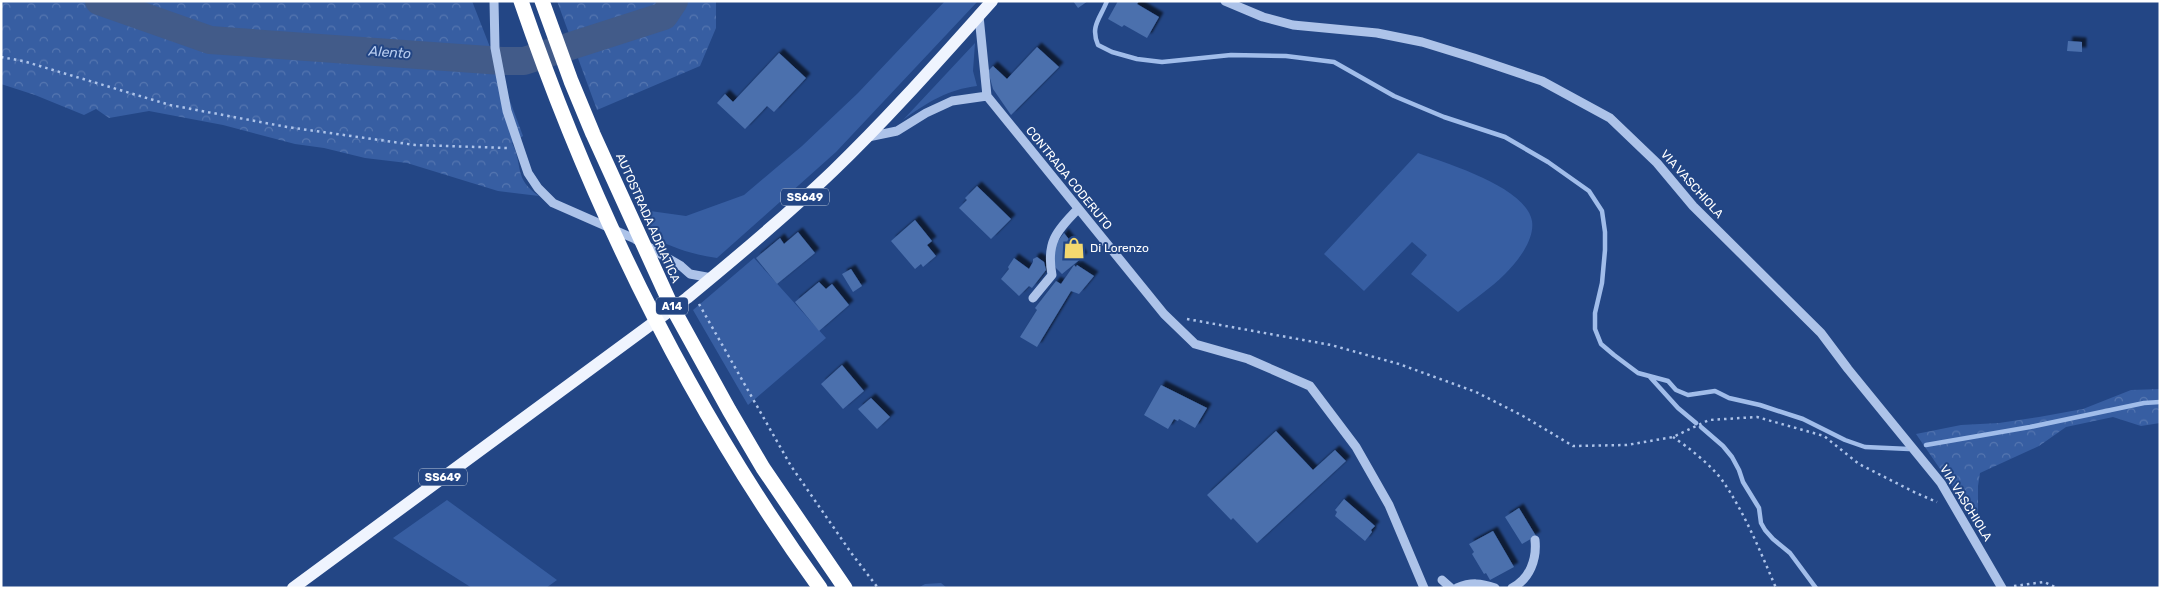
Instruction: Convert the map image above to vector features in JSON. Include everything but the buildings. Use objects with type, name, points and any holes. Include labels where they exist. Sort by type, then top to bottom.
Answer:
[{"type":"highway","name":"A14","points":[[521,1],[551,85],[596,192],[654,315],[715,427],[755,493],[820,588]]},
{"type":"highway","name":"AUTOSTRADA ADRIATICA","points":[[542,1],[571,81],[670,303],[729,410],[764,468],[845,588]]},
{"type":"main road","name":"SS649","points":[[293,588],[712,278],[789,212],[867,137],[992,1]]},
{"type":"street","points":[[494,1],[495,48],[507,111],[528,173],[538,188],[553,203],[635,239],[681,266],[690,274],[712,278]]},
{"type":"street","name":"VIA VASCHIOLA","points":[[1225,1],[1263,17],[1293,25],[1376,32],[1422,42],[1542,81],[1610,118],[1657,162],[1693,206],[1821,333],[1941,483],[2002,588]]},
{"type":"street","points":[[867,137],[897,131],[952,101],[987,96],[979,16]]},
{"type":"street","name":"CONTRADA CODERUTO","points":[[987,96],[1164,314],[1195,344],[1248,359],[1310,386],[1356,447],[1389,505],[1424,588]]},
{"type":"street","points":[[1033,298],[1052,275],[1050,250],[1055,234],[1078,209]]},
{"type":"street","points":[[1512,588],[1522,582],[1531,567],[1536,552],[1535,540]]},
{"type":"street","points":[[1442,580],[1450,588]]},
{"type":"street","points":[[1457,588],[1469,583],[1478,583],[1495,588]]},
{"type":"path","points":[[1,58],[12,58],[170,105],[288,127],[415,145],[515,148]]},
{"type":"path","points":[[687,298],[700,304],[791,466],[878,588]]},
{"type":"path","points":[[1164,314],[1331,345],[1400,364],[1476,392],[1523,416],[1573,446],[1627,445],[1673,437],[1708,420],[1757,417],[1824,436],[1859,464],[1916,493],[1958,510]]},
{"type":"path","points":[[1673,437],[1684,444],[1721,479],[1744,517],[1776,588]]},
{"type":"path","points":[[2002,588],[2044,582],[2057,588]]},
{"type":"green space","points":[[1,1],[98,1],[210,41],[495,61],[523,136],[512,143],[516,151],[520,172],[526,184],[539,196],[498,191],[407,163],[365,158],[324,148],[295,144],[223,125],[149,111],[109,118],[96,109],[84,115],[35,95],[1,84]]},
{"type":"green space","points":[[101,1],[472,1],[495,60],[210,40]]},
{"type":"green space","points":[[557,1],[716,1],[716,28],[700,66],[597,110]]},
{"type":"green space","points":[[945,1],[978,1],[836,152],[717,258],[684,251],[653,238],[636,199],[641,194],[643,210],[686,216],[744,195],[802,146],[858,93]]},
{"type":"green space","points":[[975,43],[973,71],[977,86],[957,90],[938,98],[903,120]]},
{"type":"green space","points":[[1418,153],[1466,170],[1501,187],[1527,209],[1532,221],[1531,236],[1515,263],[1494,284],[1458,312],[1411,274],[1427,255],[1412,242],[1364,291],[1324,254]]},
{"type":"green space","points":[[754,258],[826,338],[748,405],[693,310]]},
{"type":"green space","points":[[2160,389],[2160,423],[2141,426],[2113,417],[2066,427],[2039,446],[1980,473],[1978,524],[1916,434],[1961,425],[1999,423],[2083,409],[2131,390]]},
{"type":"green space","points":[[447,500],[557,580],[546,588],[472,588],[393,538]]},
{"type":"green space","points":[[941,583],[947,588],[918,588],[925,584]]},
{"type":"waterway","name":"Alento","points":[[99,1],[210,40],[502,61],[524,61],[664,16],[674,1]]},
{"type":"waterway","points":[[1107,1],[1095,27],[1095,33],[1098,45],[1112,52],[1137,59],[1162,62],[1231,55],[1286,56],[1334,62],[1394,96],[1444,117],[1505,137],[1548,162],[1589,191],[1602,211],[1605,250],[1602,283],[1595,313],[1595,329],[1601,344],[1614,355],[1638,373],[1668,381],[1676,390],[1688,395],[1715,391],[1729,398],[1760,405],[1803,419],[1845,440],[1865,447],[1909,449]]},
{"type":"waterway","points":[[1650,377],[1678,408],[1696,423]]},
{"type":"waterway","points":[[1926,445],[2030,427],[2144,403],[2160,402]]},
{"type":"waterway","points":[[1701,427],[1723,446],[1732,457],[1743,482],[1759,508],[1761,523],[1765,530],[1790,553],[1816,588]]},
{"type":"place","name":"Di Lorenzo","points":[[1074,248]]}]
